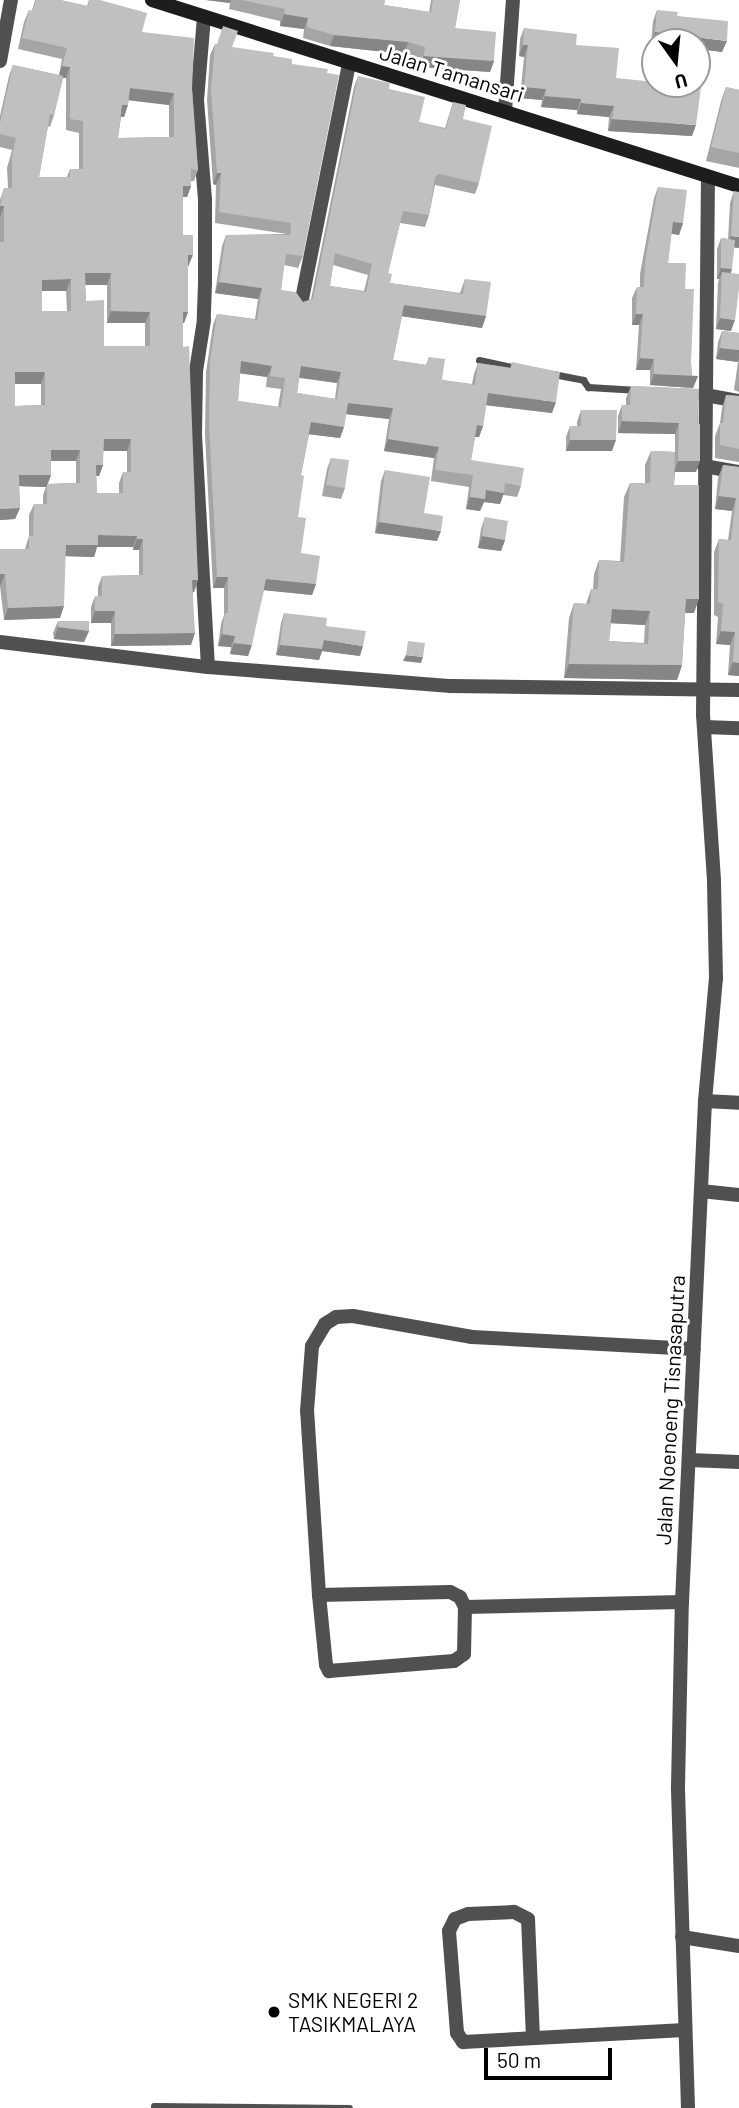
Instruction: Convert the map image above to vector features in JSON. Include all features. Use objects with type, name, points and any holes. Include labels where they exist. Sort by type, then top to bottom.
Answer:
[{"type":"main road","name":"Jalan Tamansari","points":[[152,0],[739,186]]},
{"type":"street","points":[[0,61],[11,0]]},
{"type":"street","points":[[505,111],[513,0]]},
{"type":"street","points":[[205,17],[197,100],[205,200],[205,282],[204,320],[196,371],[195,435],[208,667]]},
{"type":"street","points":[[301,304],[349,63]]},
{"type":"street","name":"Jalan Noenoeng Tisnasaputra","points":[[688,2108],[678,1787],[682,1602],[705,1101],[716,978],[714,880],[703,693],[704,466],[699,395],[708,177]]},
{"type":"street","points":[[699,395],[739,401]]},
{"type":"street","points":[[704,466],[739,472]]},
{"type":"street","points":[[0,642],[208,667],[451,686],[703,693],[739,690]]},
{"type":"street","points":[[704,721],[739,728]]},
{"type":"street","points":[[705,1101],[739,1103]]},
{"type":"street","points":[[701,1191],[739,1195]]},
{"type":"street","points":[[320,1595],[450,1592],[460,1597],[465,1607],[464,1654],[459,1659],[335,1672],[329,1671],[326,1665],[320,1595],[307,1411],[312,1346],[325,1324],[336,1318],[353,1316],[472,1337],[694,1349]]},
{"type":"street","points":[[689,1460],[739,1462]]},
{"type":"street","points":[[465,1607],[682,1602]]},
{"type":"street","points":[[533,2038],[528,1919],[514,1913],[467,1913],[454,1919],[449,1931],[458,2036],[463,2042],[685,2030]]},
{"type":"street","points":[[682,1937],[739,1946]]},
{"type":"lane","points":[[479,360],[531,370]]},
{"type":"lane","points":[[544,373],[583,380],[588,387],[653,391]]},
{"type":"lane","points":[[155,2106],[349,2108]]},
{"type":"building","points":[[36,0],[60,0],[88,6],[89,0],[100,0],[147,13],[142,32],[194,38],[192,89],[198,170],[191,169],[191,186],[183,186],[183,235],[193,235],[193,255],[188,255],[188,312],[183,312],[183,347],[189,346],[198,580],[192,580],[195,633],[115,634],[115,611],[95,611],[95,596],[102,596],[102,576],[143,575],[143,539],[137,539],[137,536],[98,535],[98,545],[66,545],[64,606],[8,608],[5,574],[0,574],[0,549],[29,549],[29,536],[33,536],[34,504],[47,504],[47,484],[80,483],[80,450],[51,450],[51,475],[19,475],[20,508],[0,509],[0,242],[4,242],[4,206],[0,206],[4,188],[12,188],[12,157],[16,138],[0,134],[0,123],[13,65],[63,76],[54,115],[50,114],[39,177],[70,177],[70,169],[83,169],[83,121],[70,119],[70,67],[62,66],[67,48],[22,38],[29,10],[33,11]],"holes":[[[130,88],[174,93],[174,137],[118,138],[122,105],[128,105]],[[85,273],[111,273],[111,311],[150,312],[150,346],[104,346],[104,300],[86,301]],[[71,279],[71,311],[42,311],[42,280]],[[15,372],[45,372],[45,405],[15,406]],[[104,439],[131,439],[131,472],[123,472],[123,493],[97,493],[96,465],[103,465]]]},
{"type":"building","points":[[241,0],[385,0],[384,5],[431,12],[433,0],[460,0],[455,28],[496,32],[494,61],[424,56],[425,47],[408,42],[334,35],[307,27],[308,18],[284,14],[285,9]]},
{"type":"building","points":[[657,10],[678,12],[677,16],[728,21],[727,41],[711,39],[711,28],[655,28]]},
{"type":"building","points":[[223,26],[238,31],[232,47],[274,53],[273,56],[292,59],[292,64],[328,69],[327,73],[339,75],[303,256],[286,254],[281,290],[296,292],[303,302],[313,299],[358,76],[390,83],[389,89],[425,97],[419,122],[446,129],[453,102],[466,105],[463,119],[492,126],[479,183],[439,174],[435,177],[429,215],[403,211],[388,273],[392,274],[390,283],[463,294],[465,279],[491,282],[486,316],[404,305],[393,360],[427,365],[429,357],[445,359],[442,380],[475,385],[478,363],[511,368],[512,362],[560,372],[556,402],[488,393],[483,426],[477,425],[471,460],[524,468],[521,486],[505,483],[504,493],[486,490],[485,499],[470,497],[473,475],[435,470],[439,447],[388,439],[393,408],[348,403],[344,427],[311,422],[301,475],[304,476],[298,517],[306,518],[301,553],[320,556],[316,584],[266,579],[252,645],[234,643],[235,636],[222,634],[225,613],[228,613],[228,577],[217,577],[209,424],[210,361],[217,314],[257,320],[262,288],[219,282],[226,235],[290,235],[291,223],[219,212],[221,173],[217,173],[211,89],[217,44]],"holes":[[[335,253],[372,264],[366,292],[330,286]],[[241,361],[272,366],[270,376],[285,378],[281,407],[238,401]],[[301,366],[341,372],[337,399],[297,393]]]},
{"type":"building","points":[[524,28],[577,34],[576,45],[619,48],[616,78],[641,81],[641,98],[700,98],[696,125],[612,119],[614,106],[581,103],[581,99],[545,96],[546,89],[524,87],[528,45],[523,45]]},
{"type":"building","points":[[726,87],[739,90],[739,153],[711,147]]},
{"type":"building","points":[[658,187],[687,190],[683,223],[673,222],[668,263],[686,263],[685,289],[694,289],[692,376],[654,374],[654,359],[640,358],[643,314],[636,314],[637,287],[644,287],[645,262]]},
{"type":"building","points":[[734,191],[739,192],[739,237],[731,236]]},
{"type":"building","points":[[721,238],[735,240],[732,269],[721,268]]},
{"type":"building","points":[[722,272],[739,274],[735,320],[720,318]]},
{"type":"building","points":[[722,331],[739,333],[739,350],[720,348]]},
{"type":"building","points":[[631,386],[699,389],[697,424],[700,424],[700,461],[678,461],[679,423],[622,421],[622,405],[630,405]]},
{"type":"building","points":[[726,395],[739,396],[739,449],[720,445],[720,423],[723,423]]},
{"type":"building","points":[[581,410],[617,410],[616,440],[570,440],[570,426],[581,426]]},
{"type":"building","points":[[651,451],[675,452],[674,485],[699,485],[699,599],[686,599],[682,665],[569,664],[574,603],[590,604],[591,589],[598,589],[599,560],[624,562],[630,483],[650,483]],"holes":[[[612,609],[650,611],[648,644],[609,641]]]},
{"type":"building","points":[[331,458],[349,460],[345,488],[326,485]]},
{"type":"building","points":[[723,465],[739,467],[739,663],[733,662],[735,632],[721,631],[723,604],[718,602],[719,539],[731,540],[736,498],[719,496]]},
{"type":"building","points":[[385,470],[430,477],[424,513],[443,516],[441,531],[379,522]]},
{"type":"building","points":[[485,517],[508,521],[505,540],[482,536]]},
{"type":"building","points":[[284,613],[327,618],[326,626],[366,631],[363,646],[324,640],[322,649],[280,645]]},
{"type":"building","points":[[58,621],[89,621],[89,631],[58,627]]},
{"type":"building","points":[[408,641],[425,643],[423,657],[406,655]]},
{"type":"place","name":"SMK NEGERI 2 TASIKMALAYA","points":[[274,2012]]}]
